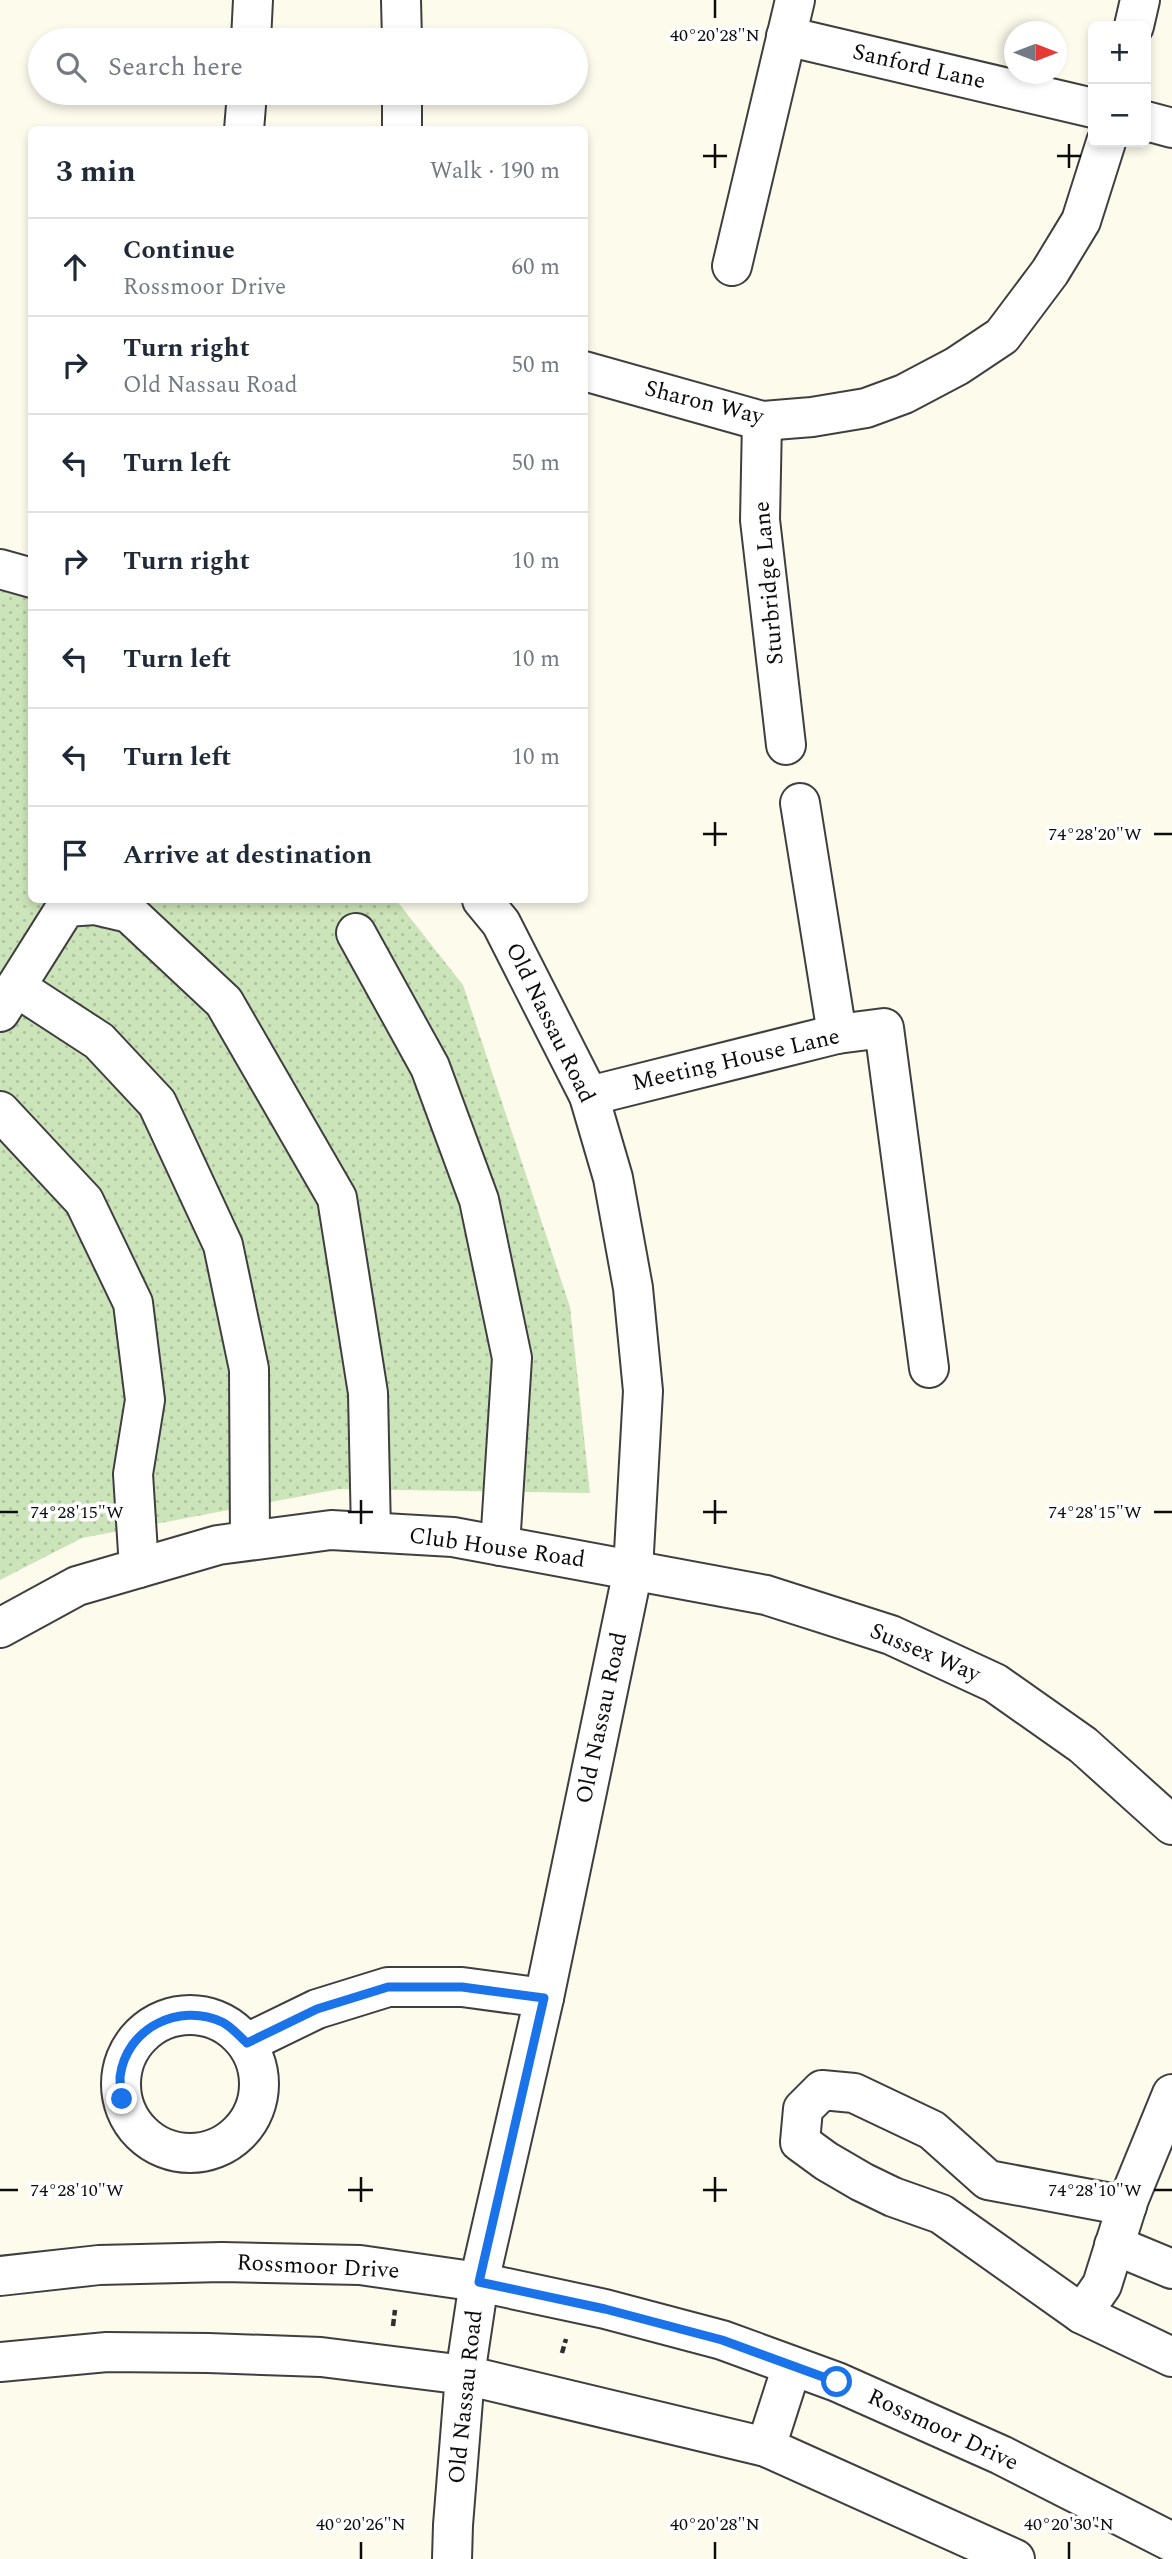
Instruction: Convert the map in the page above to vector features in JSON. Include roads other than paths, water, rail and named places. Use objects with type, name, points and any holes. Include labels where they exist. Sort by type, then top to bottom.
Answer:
[{"type":"street","points":[[252,28],[253,0]]},
{"type":"street","points":[[401,0],[402,28]]},
{"type":"street","points":[[1135,21],[1140,0]]},
{"type":"street","points":[[732,266],[790,18]]},
{"type":"street","name":"Sanford Lane","points":[[790,18],[1088,107]]},
{"type":"street","points":[[244,126],[246,105]]},
{"type":"street","points":[[402,105],[402,126]]},
{"type":"street","points":[[1151,122],[1172,128]]},
{"type":"street","name":"Sharon Way","points":[[588,372],[762,421],[812,417],[866,408],[904,394],[947,372],[1002,336],[1050,272],[1081,221],[1104,147]]},
{"type":"street","name":"Sturbridge Lane","points":[[762,421],[760,520],[786,745]]},
{"type":"street","points":[[0,569],[28,577]]},
{"type":"street","points":[[800,803],[837,1034]]},
{"type":"street","name":"Old Nassau Road","points":[[452,2559],[465,2375],[479,2282],[544,1998],[633,1570],[643,1391],[632,1288],[615,1190],[589,1096],[501,923],[484,903]]},
{"type":"street","points":[[250,1540],[248,1369],[223,1245],[157,1103],[99,1041],[8,999],[66,907],[95,905],[129,913],[224,1002],[337,1198],[368,1393],[371,1532]]},
{"type":"street","points":[[356,933],[430,1067],[480,1200],[512,1358],[500,1546]]},
{"type":"street","name":"Meeting House Lane","points":[[589,1096],[837,1034],[884,1028],[929,1368]]},
{"type":"street","points":[[0,1111],[84,1201],[133,1303],[145,1400],[133,1474],[139,1567]]},
{"type":"street","name":"Club House Road","points":[[0,1628],[77,1586],[139,1567],[218,1545],[331,1530],[453,1537],[633,1570]]},
{"type":"street","name":"Sussex Way","points":[[633,1570],[766,1595],[891,1635],[995,1683],[1083,1745],[1172,1825]]},
{"type":"street","points":[[247,2043],[317,2009],[388,1987],[462,1987],[544,1998]]},
{"type":"street","points":[[1127,2206],[988,2180],[932,2130],[855,2093],[822,2090],[803,2109],[800,2142],[826,2161],[893,2197],[941,2214],[1082,2314],[1172,2357]]},
{"type":"street","points":[[1082,2314],[1102,2284],[1127,2206],[1168,2117]]},
{"type":"street","points":[[951,2222],[988,2180]]},
{"type":"street","points":[[1114,2245],[1172,2269]]},
{"type":"street","name":"Rossmoor Drive","points":[[0,2276],[99,2264],[359,2264],[479,2282],[605,2309],[722,2340],[849,2387],[1001,2455],[1172,2543]]},
{"type":"street","points":[[0,2362],[107,2352],[208,2353],[321,2357],[465,2375],[766,2447],[1015,2559]]},
{"type":"street","points":[[766,2447],[792,2365]]}]
